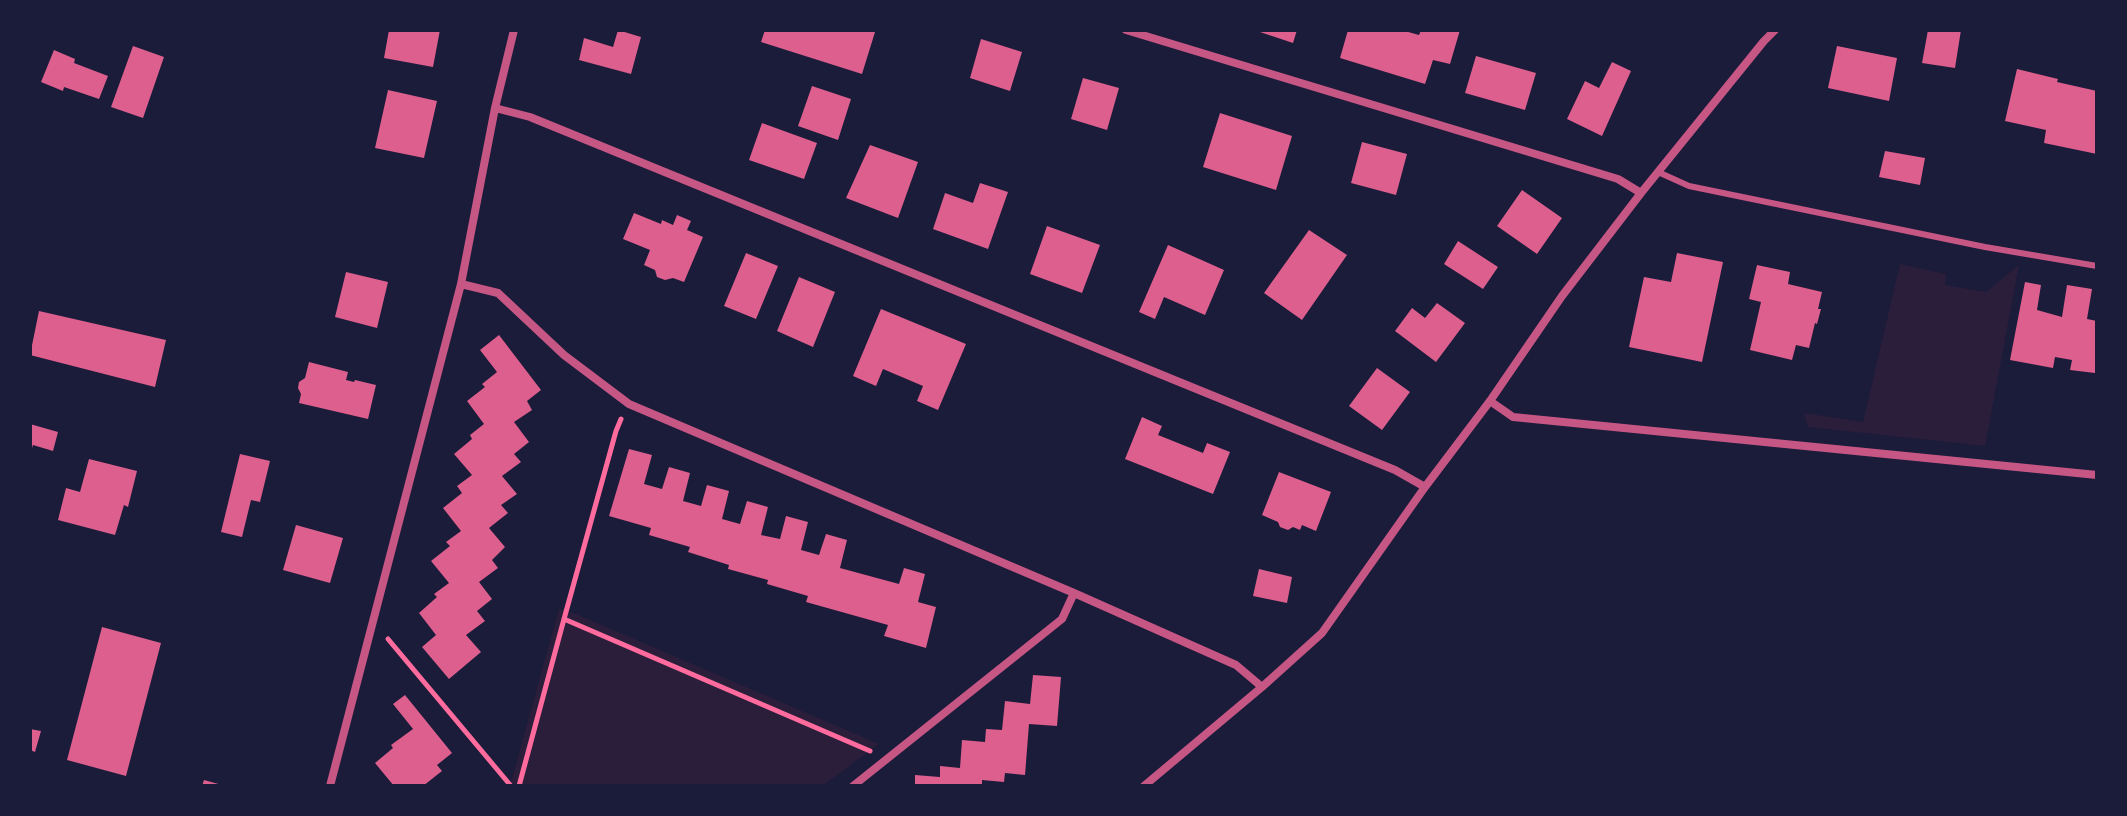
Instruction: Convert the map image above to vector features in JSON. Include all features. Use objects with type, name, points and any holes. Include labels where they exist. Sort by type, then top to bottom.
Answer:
[{"type":"street","points":[[330,786],[461,284],[495,108],[514,30]]},
{"type":"street","points":[[1126,30],[1618,179],[1641,193]]},
{"type":"street","points":[[1144,786],[1322,633],[1562,296],[1641,193],[1775,30]]},
{"type":"street","points":[[495,108],[530,117],[1395,470],[1425,487]]},
{"type":"street","points":[[461,284],[498,293],[564,355],[629,404],[1236,665],[1262,687]]},
{"type":"street","points":[[1490,401],[1513,417],[2097,475]]},
{"type":"street","points":[[853,786],[1062,619],[1074,593]]},
{"type":"lane","points":[[1658,172],[1689,186],[1985,247],[2097,266]]},
{"type":"path","points":[[519,786],[616,431],[629,404]]},
{"type":"path","points":[[564,619],[888,759]]},
{"type":"path","points":[[370,632],[386,637],[511,786]]},
{"type":"shaded area","points":[[1900,264],[1946,274],[1945,285],[1986,292],[2019,265],[1985,446],[1808,427],[1804,413],[1863,422]]},
{"type":"shaded area","points":[[559,609],[879,744],[822,786],[510,786]]},
{"type":"building","points":[[389,30],[440,30],[433,67],[384,58]]},
{"type":"building","points":[[618,30],[641,37],[631,74],[579,60],[584,38],[613,47]]},
{"type":"building","points":[[765,30],[875,32],[862,74],[761,42]]},
{"type":"building","points":[[1254,30],[1297,30],[1293,43]]},
{"type":"building","points":[[1348,30],[1401,30],[1419,35],[1421,30],[1460,30],[1450,64],[1433,60],[1425,84],[1340,58]]},
{"type":"building","points":[[1928,30],[1961,30],[1955,68],[1922,63]]},
{"type":"building","points":[[981,39],[1022,52],[1010,91],[970,78]]},
{"type":"building","points":[[133,46],[164,57],[143,118],[111,107]]},
{"type":"building","points":[[1837,46],[1897,58],[1889,101],[1828,88]]},
{"type":"building","points":[[54,50],[75,59],[74,63],[108,76],[99,99],[64,87],[63,91],[41,82]]},
{"type":"building","points":[[1476,56],[1536,73],[1525,110],[1465,93]]},
{"type":"building","points":[[1612,62],[1631,71],[1602,136],[1567,119],[1585,81],[1599,88]]},
{"type":"building","points":[[2017,69],[2097,91],[2097,154],[2044,143],[2046,130],[2005,121]]},
{"type":"building","points":[[1083,78],[1119,88],[1107,130],[1071,119]]},
{"type":"building","points":[[812,86],[851,99],[838,140],[798,126]]},
{"type":"building","points":[[388,90],[437,101],[424,158],[375,148]]},
{"type":"building","points":[[1220,113],[1292,136],[1276,190],[1203,167]]},
{"type":"building","points":[[762,123],[817,143],[804,179],[749,160]]},
{"type":"building","points":[[1362,142],[1407,154],[1396,195],[1351,183]]},
{"type":"building","points":[[870,145],[918,162],[898,218],[846,198]]},
{"type":"building","points":[[1885,151],[1925,158],[1920,185],[1879,177]]},
{"type":"building","points":[[980,183],[1008,192],[988,249],[933,229],[945,193],[973,203]]},
{"type":"building","points":[[1522,190],[1562,218],[1537,254],[1497,226]]},
{"type":"building","points":[[634,213],[661,224],[662,220],[673,225],[677,215],[691,221],[687,230],[703,237],[684,282],[657,277],[655,270],[644,265],[650,250],[623,239]]},
{"type":"building","points":[[1047,226],[1100,245],[1082,293],[1030,274]]},
{"type":"building","points":[[1309,230],[1347,255],[1302,320],[1264,293]]},
{"type":"building","points":[[1458,241],[1498,267],[1483,289],[1444,264]]},
{"type":"building","points":[[1168,245],[1224,270],[1205,315],[1164,297],[1155,319],[1139,312]]},
{"type":"building","points":[[746,253],[778,266],[756,319],[724,306]]},
{"type":"building","points":[[1677,253],[1723,262],[1702,362],[1629,347],[1644,277],[1671,282]]},
{"type":"building","points":[[1757,265],[1790,272],[1788,284],[1822,292],[1818,309],[1821,309],[1809,348],[1796,345],[1792,360],[1750,350],[1761,302],[1749,299]]},
{"type":"building","points":[[346,272],[388,282],[377,328],[335,317]]},
{"type":"building","points":[[799,277],[835,292],[813,347],[777,331]]},
{"type":"building","points":[[2025,282],[2041,285],[2037,310],[2062,317],[2067,285],[2092,289],[2087,319],[2097,321],[2095,373],[2070,370],[2072,360],[2055,357],[2053,368],[2010,360]]},
{"type":"building","points":[[1437,303],[1465,323],[1436,362],[1395,331],[1412,308],[1425,318]]},
{"type":"building","points":[[881,309],[966,344],[938,410],[917,401],[923,386],[883,369],[876,386],[853,376]]},
{"type":"building","points":[[39,311],[166,340],[155,387],[30,355]]},
{"type":"building","points":[[499,335],[541,390],[527,401],[532,410],[514,422],[529,442],[514,454],[521,462],[502,476],[517,494],[501,505],[508,513],[489,528],[505,547],[492,560],[498,568],[479,582],[492,599],[477,611],[485,621],[466,635],[481,652],[449,679],[422,647],[436,635],[419,613],[437,597],[434,594],[449,583],[431,561],[450,546],[446,542],[461,531],[443,508],[462,493],[457,486],[472,475],[454,454],[484,424],[467,401],[485,387],[482,384],[497,372],[480,350]]},
{"type":"building","points":[[309,362],[348,372],[346,380],[376,385],[368,419],[299,403],[299,382],[305,378]]},
{"type":"building","points":[[1377,368],[1410,392],[1382,430],[1349,406]]},
{"type":"building","points":[[1142,417],[1162,426],[1158,435],[1203,453],[1207,443],[1230,452],[1213,494],[1125,459]]},
{"type":"building","points":[[30,424],[58,432],[53,451],[33,445],[30,454]]},
{"type":"building","points":[[629,449],[652,455],[644,484],[662,489],[669,467],[690,473],[683,501],[701,506],[707,485],[729,491],[722,519],[740,524],[747,501],[768,507],[761,535],[780,539],[786,516],[808,522],[801,550],[819,555],[826,534],[847,540],[840,568],[899,584],[904,568],[925,574],[918,602],[936,607],[926,648],[884,636],[888,625],[806,602],[808,596],[728,569],[729,565],[688,552],[690,547],[649,535],[651,528],[609,516]]},
{"type":"building","points":[[240,454],[270,461],[260,502],[251,500],[242,537],[221,532]]},
{"type":"building","points":[[89,459],[137,471],[128,507],[124,505],[115,535],[58,520],[66,488],[80,492]]},
{"type":"building","points":[[1279,472],[1331,492],[1316,531],[1302,525],[1300,530],[1293,527],[1288,530],[1262,515]]},
{"type":"building","points":[[296,525],[343,538],[330,583],[283,570]]},
{"type":"building","points":[[1259,569],[1292,577],[1287,603],[1253,596]]},
{"type":"building","points":[[102,627],[161,643],[126,776],[67,760]]},
{"type":"building","points":[[1033,675],[1061,677],[1057,726],[1029,724],[1025,775],[1005,773],[1004,782],[982,780],[982,786],[915,786],[915,775],[940,777],[940,766],[960,768],[962,740],[985,742],[986,729],[1002,730],[1005,701],[1030,704]]},
{"type":"building","points":[[405,695],[452,753],[437,765],[442,771],[423,786],[394,786],[375,763],[393,748],[391,745],[413,729],[393,704]]},
{"type":"building","points":[[30,729],[41,731],[35,752],[30,750]]},
{"type":"building","points":[[204,780],[222,785],[222,786],[202,786]]}]
